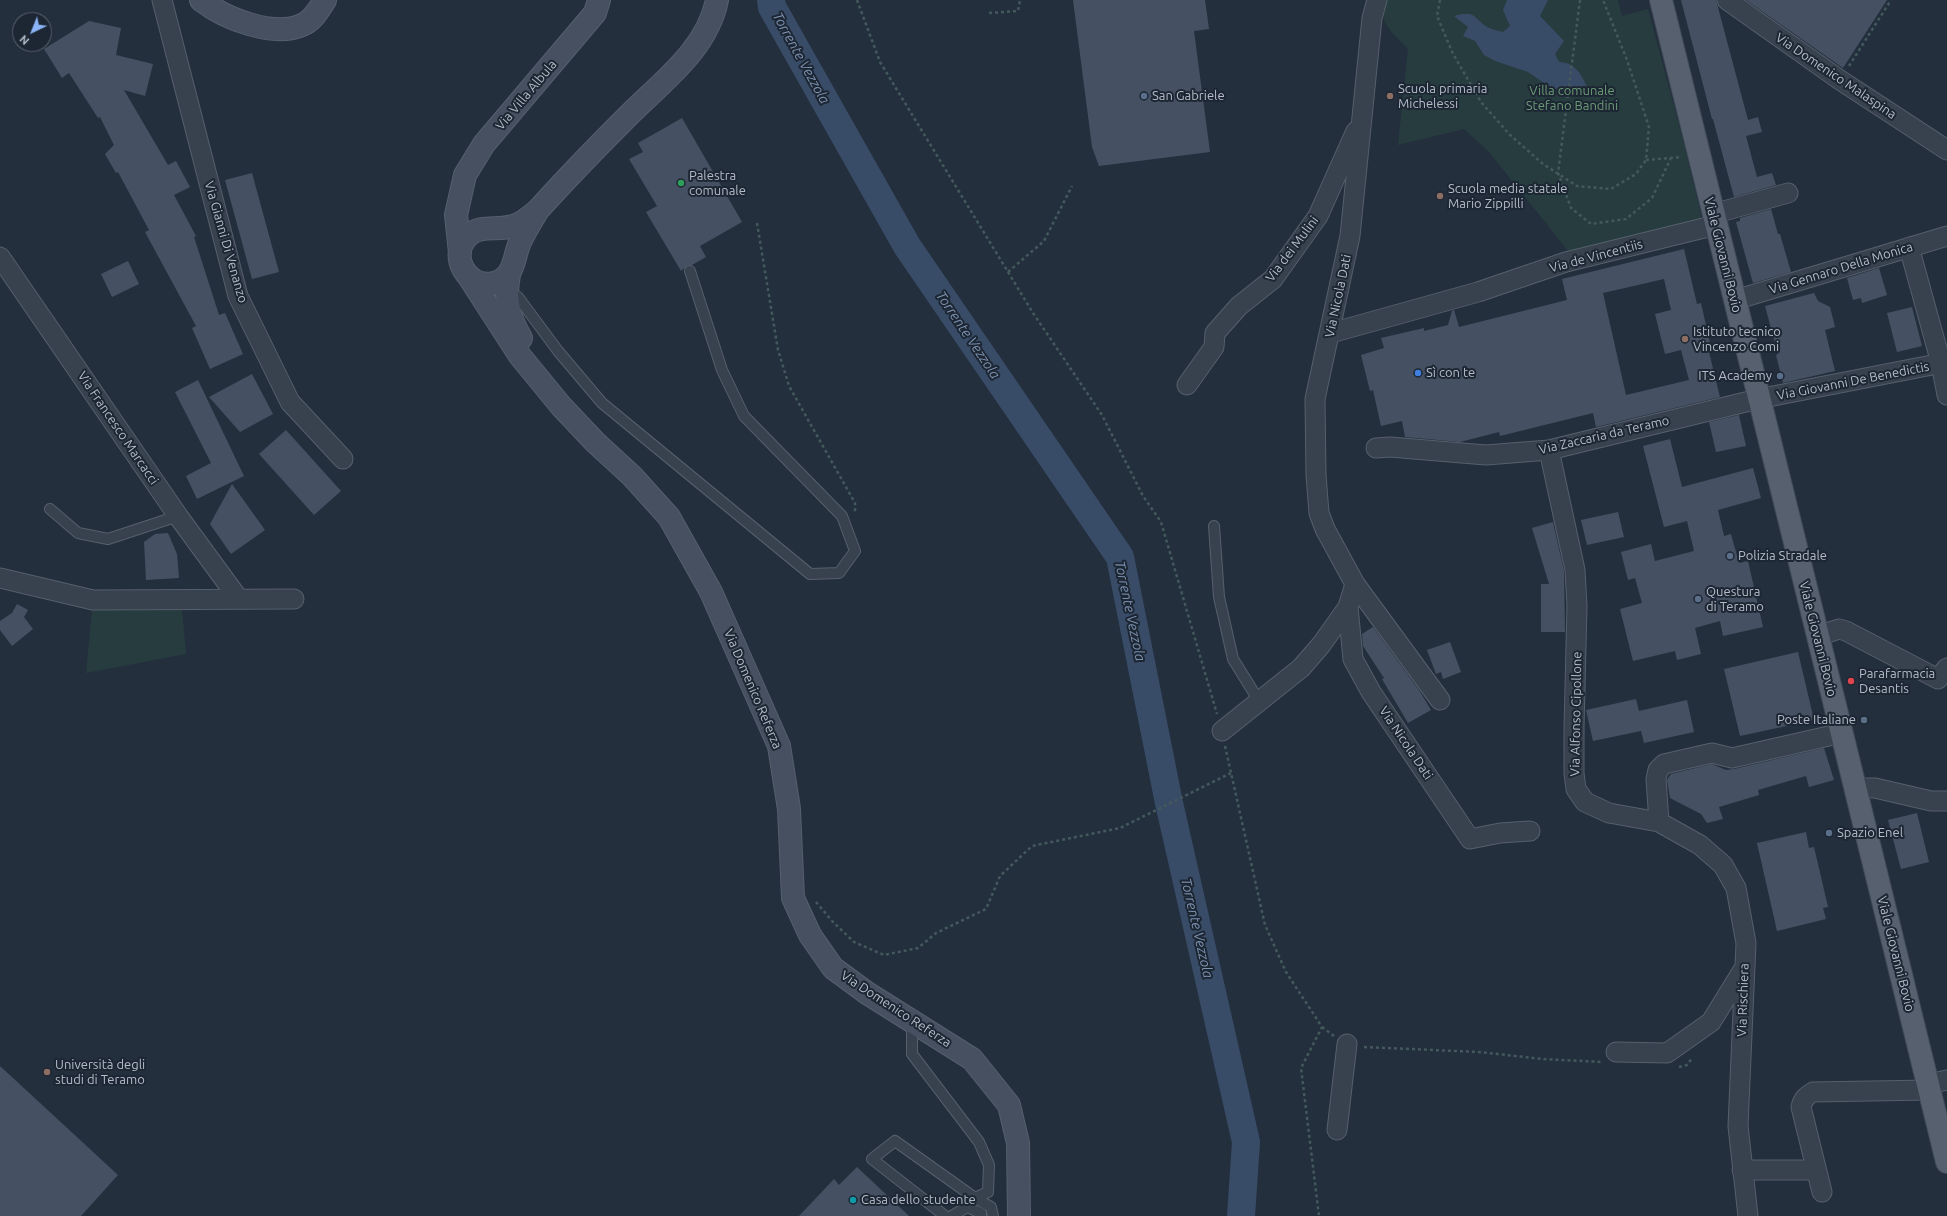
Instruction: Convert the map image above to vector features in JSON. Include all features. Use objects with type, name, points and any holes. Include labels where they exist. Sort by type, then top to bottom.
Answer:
[{"type":"main road","name":"Viale Giovanni Bovio","points":[[1661,0],[1758,399],[1842,733],[1935,1085],[1947,1162]]},
{"type":"street","name":"Via Gianni Di Venanzo","points":[[162,0],[238,296],[290,402],[343,459]]},
{"type":"street","points":[[201,0],[221,14],[238,20],[265,28],[288,29],[303,25],[314,16],[325,0]]},
{"type":"street","name":"Via Villa Albula","points":[[460,253],[456,215],[465,175],[484,144],[595,13],[599,0]]},
{"type":"street","points":[[538,210],[513,226],[475,231],[468,236],[462,244],[460,262],[463,270],[469,277],[485,284],[494,284],[510,274],[520,243],[538,210],[564,181],[680,65],[701,39],[717,0]]},
{"type":"street","name":"Via Nicola Dati","points":[[1377,0],[1372,18],[1350,236],[1331,333],[1315,399],[1316,475],[1319,513],[1325,529],[1355,584],[1440,700]]},
{"type":"street","name":"Via Domenico Malaspina","points":[[1727,0],[1840,80],[1947,150]]},
{"type":"street","name":"Via dei Mulini","points":[[1186,385],[1214,347],[1215,333],[1238,306],[1273,279],[1318,216],[1362,116]]},
{"type":"street","name":"Via de Vincentiis","points":[[1331,333],[1478,292],[1566,262],[1715,220],[1788,194]]},
{"type":"street","points":[[461,195],[466,210],[476,222],[503,232],[510,239],[514,248],[510,274]]},
{"type":"street","name":"Via Gennaro Della Monica","points":[[1735,300],[1947,236]]},
{"type":"street","points":[[1909,247],[1944,363],[1947,395]]},
{"type":"street","name":"Via Francesco Marcacci","points":[[0,257],[178,516],[238,598]]},
{"type":"street","name":"Via Domenico Referza","points":[[510,274],[507,306],[517,330],[562,406]]},
{"type":"street","name":"Via Domenico Referza","points":[[469,277],[520,356],[562,406],[595,442],[632,476],[669,517],[711,592],[779,746],[789,810],[793,898],[810,934],[833,968],[867,993],[972,1059],[1009,1105],[1018,1143],[1019,1216]]},
{"type":"street","name":"Via Giovanni De Benedictis","points":[[1758,399],[1944,363]]},
{"type":"street","name":"Via Zaccaria da Teramo","points":[[1376,448],[1390,447],[1486,455],[1549,450],[1758,399]]},
{"type":"street","name":"Via Alfonso Cipollone","points":[[1549,450],[1575,570],[1577,606],[1574,773],[1576,789],[1585,802],[1608,812],[1659,822]]},
{"type":"street","points":[[0,578],[93,600],[238,598],[294,599]]},
{"type":"street","name":"Via Nicola Dati","points":[[1355,584],[1348,607],[1353,659],[1371,692],[1470,839],[1500,833],[1530,831]]},
{"type":"street","points":[[1222,731],[1301,668],[1321,646],[1348,607]]},
{"type":"street","points":[[1818,636],[1840,629],[1846,630],[1938,679],[1947,668]]},
{"type":"street","points":[[1659,822],[1656,779],[1658,770],[1664,764],[1712,753],[1732,758],[1842,733]]},
{"type":"street","points":[[1856,788],[1875,788],[1931,801],[1947,801]]},
{"type":"street","name":"Via Rischiera","points":[[1659,822],[1700,845],[1723,865],[1736,888],[1746,943],[1738,1126],[1748,1216]]},
{"type":"street","points":[[1611,1057],[1666,1053],[1711,1022],[1744,969]]},
{"type":"street","points":[[1337,1130],[1347,1044]]},
{"type":"street","points":[[1822,1192],[1801,1107],[1803,1100],[1807,1095],[1813,1092],[1935,1085]]},
{"type":"street","points":[[1742,1170],[1816,1170]]},
{"type":"lane","points":[[510,274],[518,297],[558,351],[602,403],[810,574],[839,573],[855,551],[842,516],[744,416],[722,370],[690,271]]},
{"type":"lane","points":[[50,509],[78,533],[108,539],[178,516]]},
{"type":"lane","points":[[1214,526],[1219,597],[1233,659],[1260,701]]},
{"type":"lane","points":[[912,1020],[912,1054],[979,1142],[989,1165],[988,1192],[975,1198]]},
{"type":"lane","points":[[945,1216],[872,1159],[895,1141],[975,1198],[991,1207],[993,1216]]},
{"type":"lane","points":[[952,1216],[967,1207],[981,1213],[981,1216]]},
{"type":"path","points":[[857,0],[880,62],[1008,272],[1102,415],[1143,496],[1161,522],[1222,731],[1265,925],[1286,972],[1322,1028],[1302,1068],[1319,1216]]},
{"type":"path","points":[[990,13],[1018,11],[1020,0]]},
{"type":"path","points":[[1440,0],[1437,16],[1453,54],[1481,102],[1509,134],[1543,164],[1577,186],[1611,189],[1636,174],[1646,160],[1649,127],[1627,60],[1603,0]]},
{"type":"path","points":[[1580,0],[1558,173],[1571,208],[1591,224],[1626,219],[1652,198],[1672,158]]},
{"type":"path","points":[[1840,80],[1892,0]]},
{"type":"path","points":[[1646,160],[1699,154]]},
{"type":"path","points":[[1008,272],[1044,241],[1072,186]]},
{"type":"path","points":[[757,223],[778,350],[789,386],[855,503],[855,519]]},
{"type":"path","points":[[812,896],[833,922],[854,942],[884,955],[918,948],[936,933],[986,909],[1000,876],[1032,846],[1120,828],[1231,773]]},
{"type":"path","points":[[1347,1044],[1382,1049],[1479,1052],[1542,1059],[1611,1057]]},
{"type":"path","points":[[1676,1068],[1687,1065],[1695,1054]]},
{"type":"green space","name":"Villa comunale Stefano Bandini","points":[[1383,0],[1618,0],[1622,16],[1648,9],[1684,144],[1703,224],[1569,252],[1489,152],[1464,129],[1398,145],[1408,49],[1388,27],[1383,15]]},
{"type":"green space","points":[[181,599],[186,654],[86,673],[93,600]]},
{"type":"water","points":[[1507,0],[1548,0],[1540,16],[1564,41],[1555,54],[1559,62],[1571,65],[1580,73],[1591,96],[1572,96],[1547,85],[1528,72],[1495,61],[1484,55],[1475,41],[1463,36],[1468,27],[1454,16],[1461,14],[1470,14],[1487,27],[1503,32],[1510,26],[1503,10]]},
{"type":"building","name":"San Gabriele","points":[[1073,0],[1205,0],[1209,29],[1194,31],[1210,152],[1099,166],[1092,147]]},
{"type":"building","points":[[1681,0],[1716,0],[1748,120],[1758,117],[1762,132],[1746,136],[1757,177],[1772,173],[1776,185],[1734,197]]},
{"type":"building","points":[[1746,0],[1887,0],[1843,68]]},
{"type":"building","points":[[89,21],[121,28],[116,55],[153,64],[145,96],[124,90],[168,165],[176,161],[190,187],[174,195],[196,236],[194,237],[219,315],[225,313],[243,354],[210,369],[192,328],[196,326],[145,232],[149,230],[118,172],[116,173],[105,154],[114,145],[100,117],[98,118],[69,73],[62,78],[46,52],[52,52],[52,44]]},
{"type":"building","name":"Palestra comunale","points":[[682,118],[742,222],[700,246],[706,257],[692,265],[688,265],[681,271],[646,212],[657,206],[629,159],[643,152],[638,143]]},
{"type":"building","points":[[252,173],[279,272],[252,279],[225,180]]},
{"type":"building","points":[[1771,209],[1791,272],[1753,283],[1736,222],[1740,221],[1740,218]]},
{"type":"building","points":[[1684,249],[1697,304],[1701,303],[1710,343],[1707,344],[1720,397],[1596,427],[1593,413],[1500,436],[1499,432],[1460,442],[1405,437],[1402,421],[1381,426],[1373,390],[1370,391],[1361,355],[1384,348],[1381,338],[1424,328],[1424,331],[1448,325],[1452,311],[1454,310],[1459,327],[1567,300],[1562,279]],"holes":[[[1664,279],[1671,310],[1655,314],[1665,354],[1681,350],[1689,380],[1626,395],[1603,293]]]},
{"type":"building","points":[[128,261],[139,284],[112,297],[101,274]]},
{"type":"building","points":[[1879,268],[1887,295],[1862,303],[1861,298],[1853,300],[1847,278]]},
{"type":"building","points":[[1814,293],[1818,301],[1830,307],[1835,327],[1825,330],[1835,371],[1783,383],[1776,355],[1778,354],[1765,306]]},
{"type":"building","points":[[1912,307],[1922,346],[1897,352],[1887,313]]},
{"type":"building","points":[[252,374],[273,414],[240,432],[209,397]]},
{"type":"building","points":[[198,380],[244,476],[197,499],[186,476],[211,463],[175,392]]},
{"type":"building","points":[[1739,415],[1746,446],[1716,452],[1709,422]]},
{"type":"building","points":[[286,430],[341,491],[314,515],[259,454]]},
{"type":"building","points":[[1670,439],[1682,487],[1753,468],[1761,498],[1718,510],[1724,536],[1731,534],[1739,563],[1748,561],[1763,627],[1723,636],[1720,621],[1695,628],[1701,654],[1677,660],[1675,651],[1633,661],[1620,609],[1642,603],[1635,578],[1628,580],[1621,552],[1651,544],[1655,561],[1694,551],[1687,521],[1664,527],[1643,446]]},
{"type":"building","points":[[232,484],[265,530],[231,554],[210,524]]},
{"type":"building","points":[[1618,512],[1624,537],[1587,545],[1581,520]]},
{"type":"building","points":[[1553,522],[1564,571],[1565,632],[1541,632],[1541,584],[1549,584],[1532,528]]},
{"type":"building","points":[[168,533],[177,554],[179,578],[146,580],[144,542],[155,534]]},
{"type":"building","points":[[17,604],[28,610],[24,617],[33,629],[12,646],[0,630],[0,621],[12,613]]},
{"type":"building","points":[[1373,627],[1419,690],[1431,710],[1408,723],[1382,679],[1384,678],[1363,646],[1362,634]]},
{"type":"building","points":[[1450,642],[1461,672],[1443,679],[1441,672],[1436,674],[1427,650]]},
{"type":"building","points":[[1798,652],[1814,720],[1740,736],[1724,669]]},
{"type":"building","points":[[1636,699],[1639,711],[1687,700],[1694,732],[1644,743],[1641,731],[1593,741],[1586,710]]},
{"type":"building","points":[[1824,748],[1834,780],[1809,787],[1806,776],[1758,790],[1759,795],[1719,807],[1723,819],[1707,823],[1701,814],[1670,798],[1667,780],[1671,774],[1712,764],[1726,770],[1734,769]]},
{"type":"building","points":[[1917,813],[1929,862],[1901,869],[1888,820]]},
{"type":"building","points":[[1806,832],[1809,848],[1814,847],[1828,907],[1823,908],[1826,919],[1777,931],[1757,843]]},
{"type":"building","points":[[0,1066],[118,1175],[81,1216],[0,1216]]},
{"type":"building","name":"Casa dello studente","points":[[857,1167],[909,1216],[799,1216],[834,1179],[839,1185]]},
{"type":"waterway","name":"Torrente Vezzola","points":[[771,0],[772,7],[907,246],[1120,557],[1169,803],[1246,1142],[1241,1216]]},
{"type":"place","name":"San Gabriele","points":[[1144,96]]},
{"type":"place","name":"Scuola primaria Michelessi","points":[[1390,96]]},
{"type":"place","name":"Palestra comunale","points":[[681,183]]},
{"type":"place","name":"Scuola media statale Mario Zippilli","points":[[1440,196]]},
{"type":"place","name":"Istituto tecnico Vincenzo Comi","points":[[1685,339]]},
{"type":"place","name":"Sì con te","points":[[1418,373]]},
{"type":"place","name":"ITS Academy","points":[[1780,376]]},
{"type":"place","name":"Polizia Stradale","points":[[1730,556]]},
{"type":"place","name":"Questura di Teramo","points":[[1698,599]]},
{"type":"place","name":"Parafarmacia Desantis","points":[[1851,681]]},
{"type":"place","name":"Poste Italiane","points":[[1864,720]]},
{"type":"place","name":"Spazio Enel","points":[[1829,833]]},
{"type":"place","name":"Università degli studi di Teramo","points":[[47,1072]]},
{"type":"place","name":"Casa dello studente","points":[[853,1200]]}]
